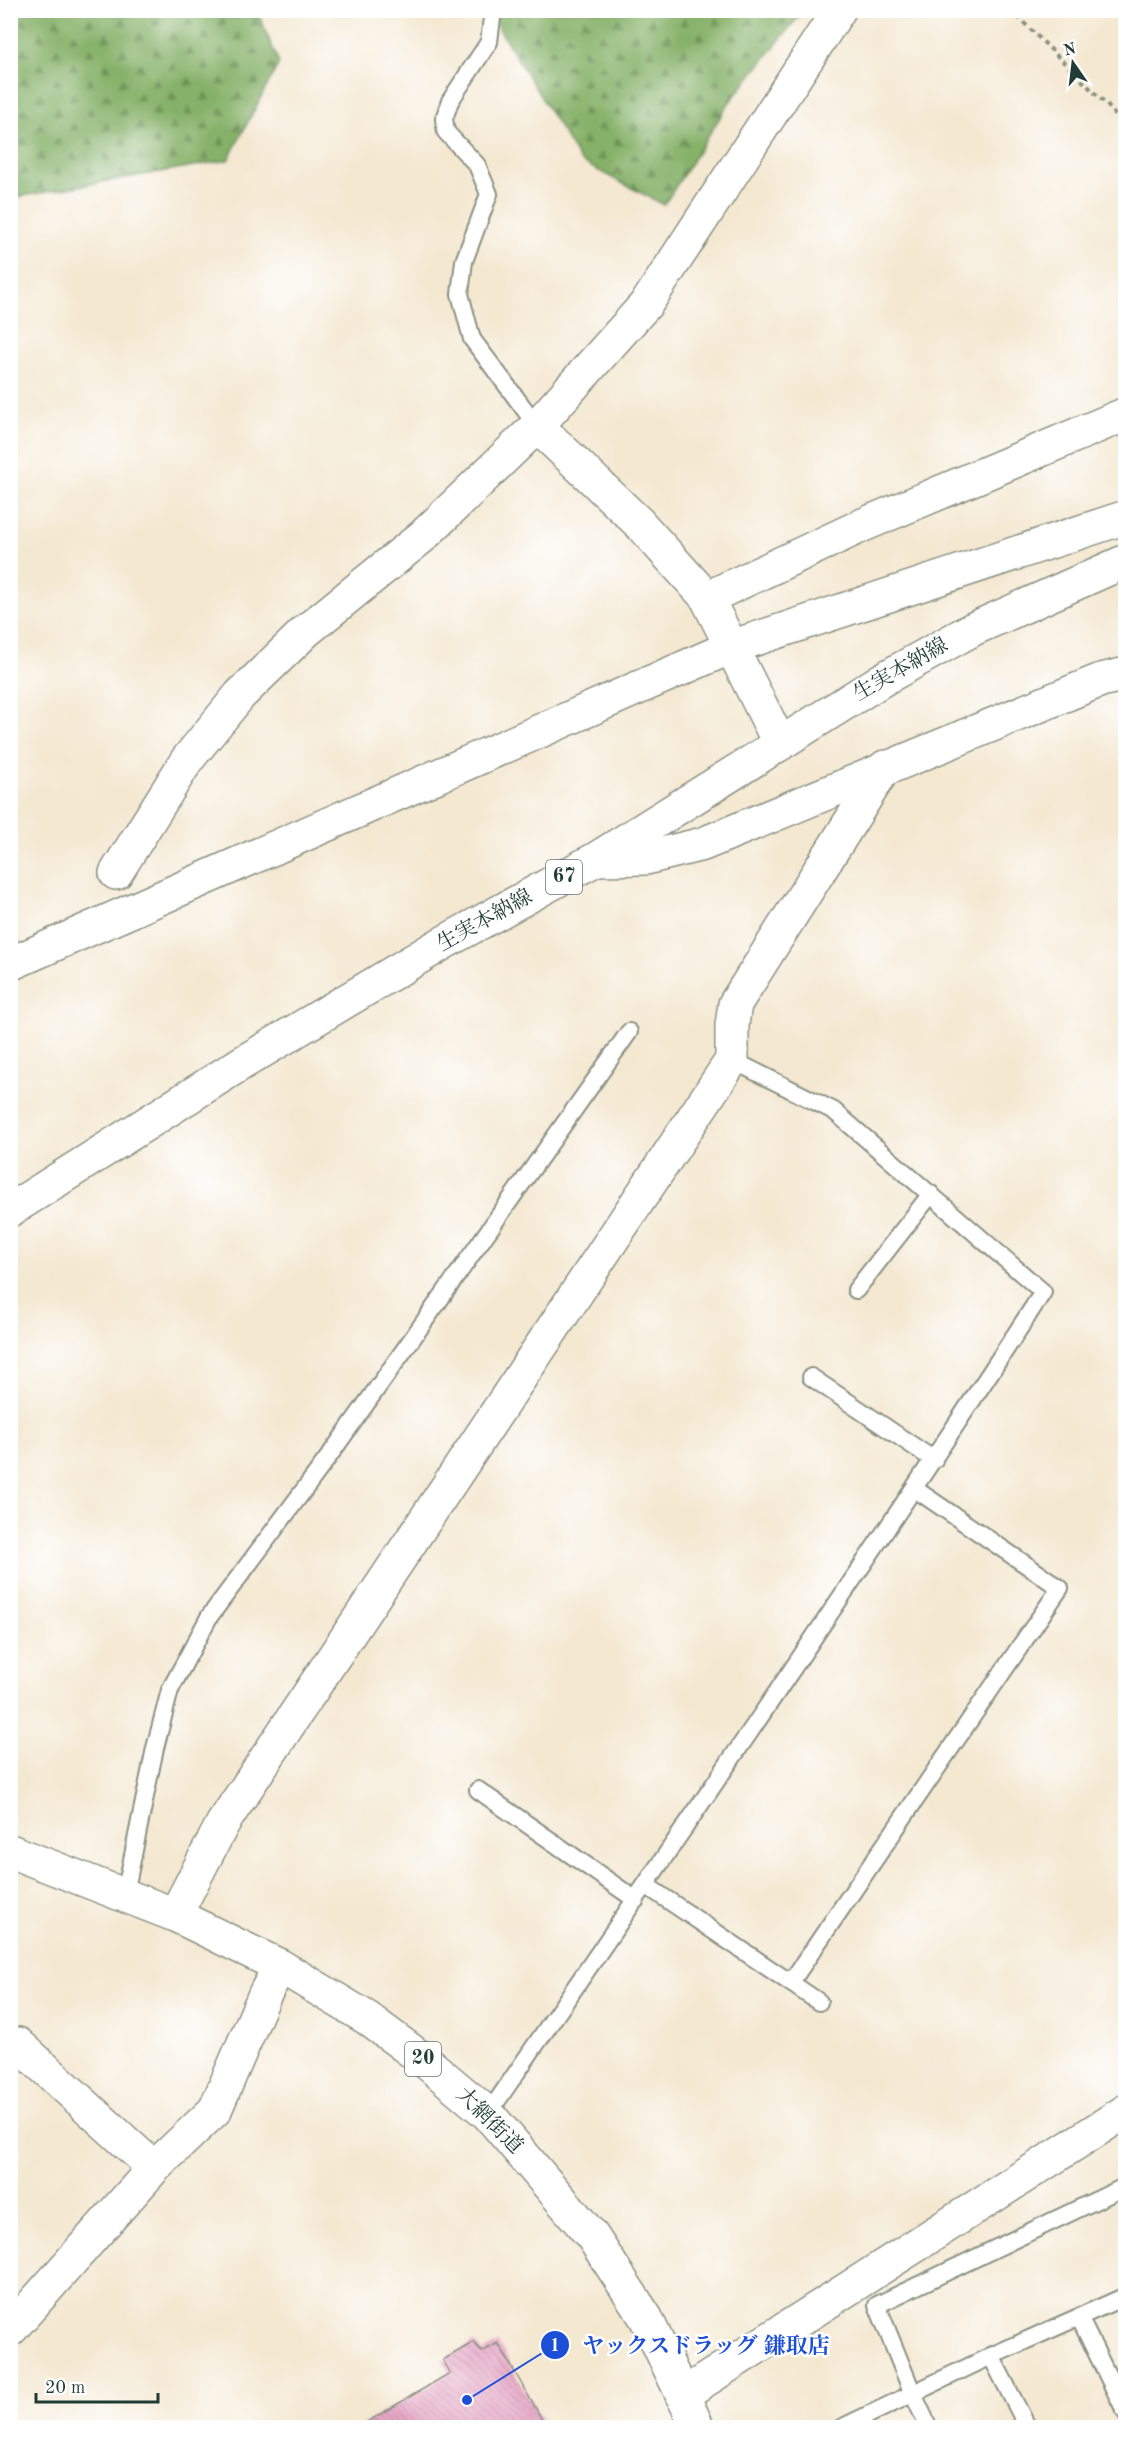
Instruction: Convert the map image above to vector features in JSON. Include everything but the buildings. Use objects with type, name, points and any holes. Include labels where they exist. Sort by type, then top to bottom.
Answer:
[{"type":"street","points":[[116,873],[187,760],[240,695],[306,631],[423,536],[537,426],[647,303],[838,10]]},
{"type":"street","points":[[707,598],[863,525],[1125,414]]},
{"type":"street","points":[[537,426],[639,522],[707,598],[780,744]]},
{"type":"street","points":[[10,964],[731,647],[1125,517]]},
{"type":"street","name":"生実本納線","points":[[10,1210],[242,1063],[443,943],[596,859],[885,678],[974,629],[1125,561]]},
{"type":"street","points":[[596,859],[646,858],[703,844],[885,767],[1101,680],[1125,674]]},
{"type":"street","points":[[175,1915],[223,1823],[732,1060],[735,1004],[885,767]]},
{"type":"street","name":"大網街道","points":[[10,1851],[175,1915],[280,1966],[367,2018],[425,2061],[488,2114],[592,2236],[646,2318],[698,2427]]},
{"type":"street","points":[[10,2330],[154,2168],[215,2110],[265,1994],[280,1966]]},
{"type":"street","points":[[10,2052],[18,2044],[154,2168]]},
{"type":"street","points":[[682,2395],[1125,2110]]},
{"type":"lane","points":[[493,10],[489,42],[450,101],[444,120],[446,132],[477,165],[489,194],[464,261],[460,294],[472,339],[537,426]]},
{"type":"lane","points":[[124,1894],[155,1748],[170,1690],[209,1617],[327,1459],[629,1032]]},
{"type":"lane","points":[[488,2114],[647,1886],[915,1489],[1043,1292],[834,1111],[732,1060]]},
{"type":"lane","points":[[856,1290],[931,1194]]},
{"type":"lane","points":[[811,1377],[934,1460]]},
{"type":"lane","points":[[790,1982],[1060,1588],[915,1489]]},
{"type":"lane","points":[[478,1790],[636,1900]]},
{"type":"lane","points":[[647,1886],[819,2002]]},
{"type":"lane","points":[[929,2427],[912,2394],[877,2305],[1124,2187],[1125,2190]]},
{"type":"lane","points":[[841,2427],[1125,2295]]},
{"type":"lane","points":[[1079,2317],[1125,2413]]},
{"type":"lane","points":[[991,2356],[1028,2427]]},
{"type":"path","points":[[1011,10],[1107,105],[1125,129]]},
{"type":"green space","points":[[11,10],[257,11],[279,63],[228,160],[11,198]]},
{"type":"green space","points":[[488,11],[803,11],[729,103],[664,205],[580,161]]},
{"type":"place","name":"ヤックスドラッグ 鎌取店","points":[[467,2400]]}]
